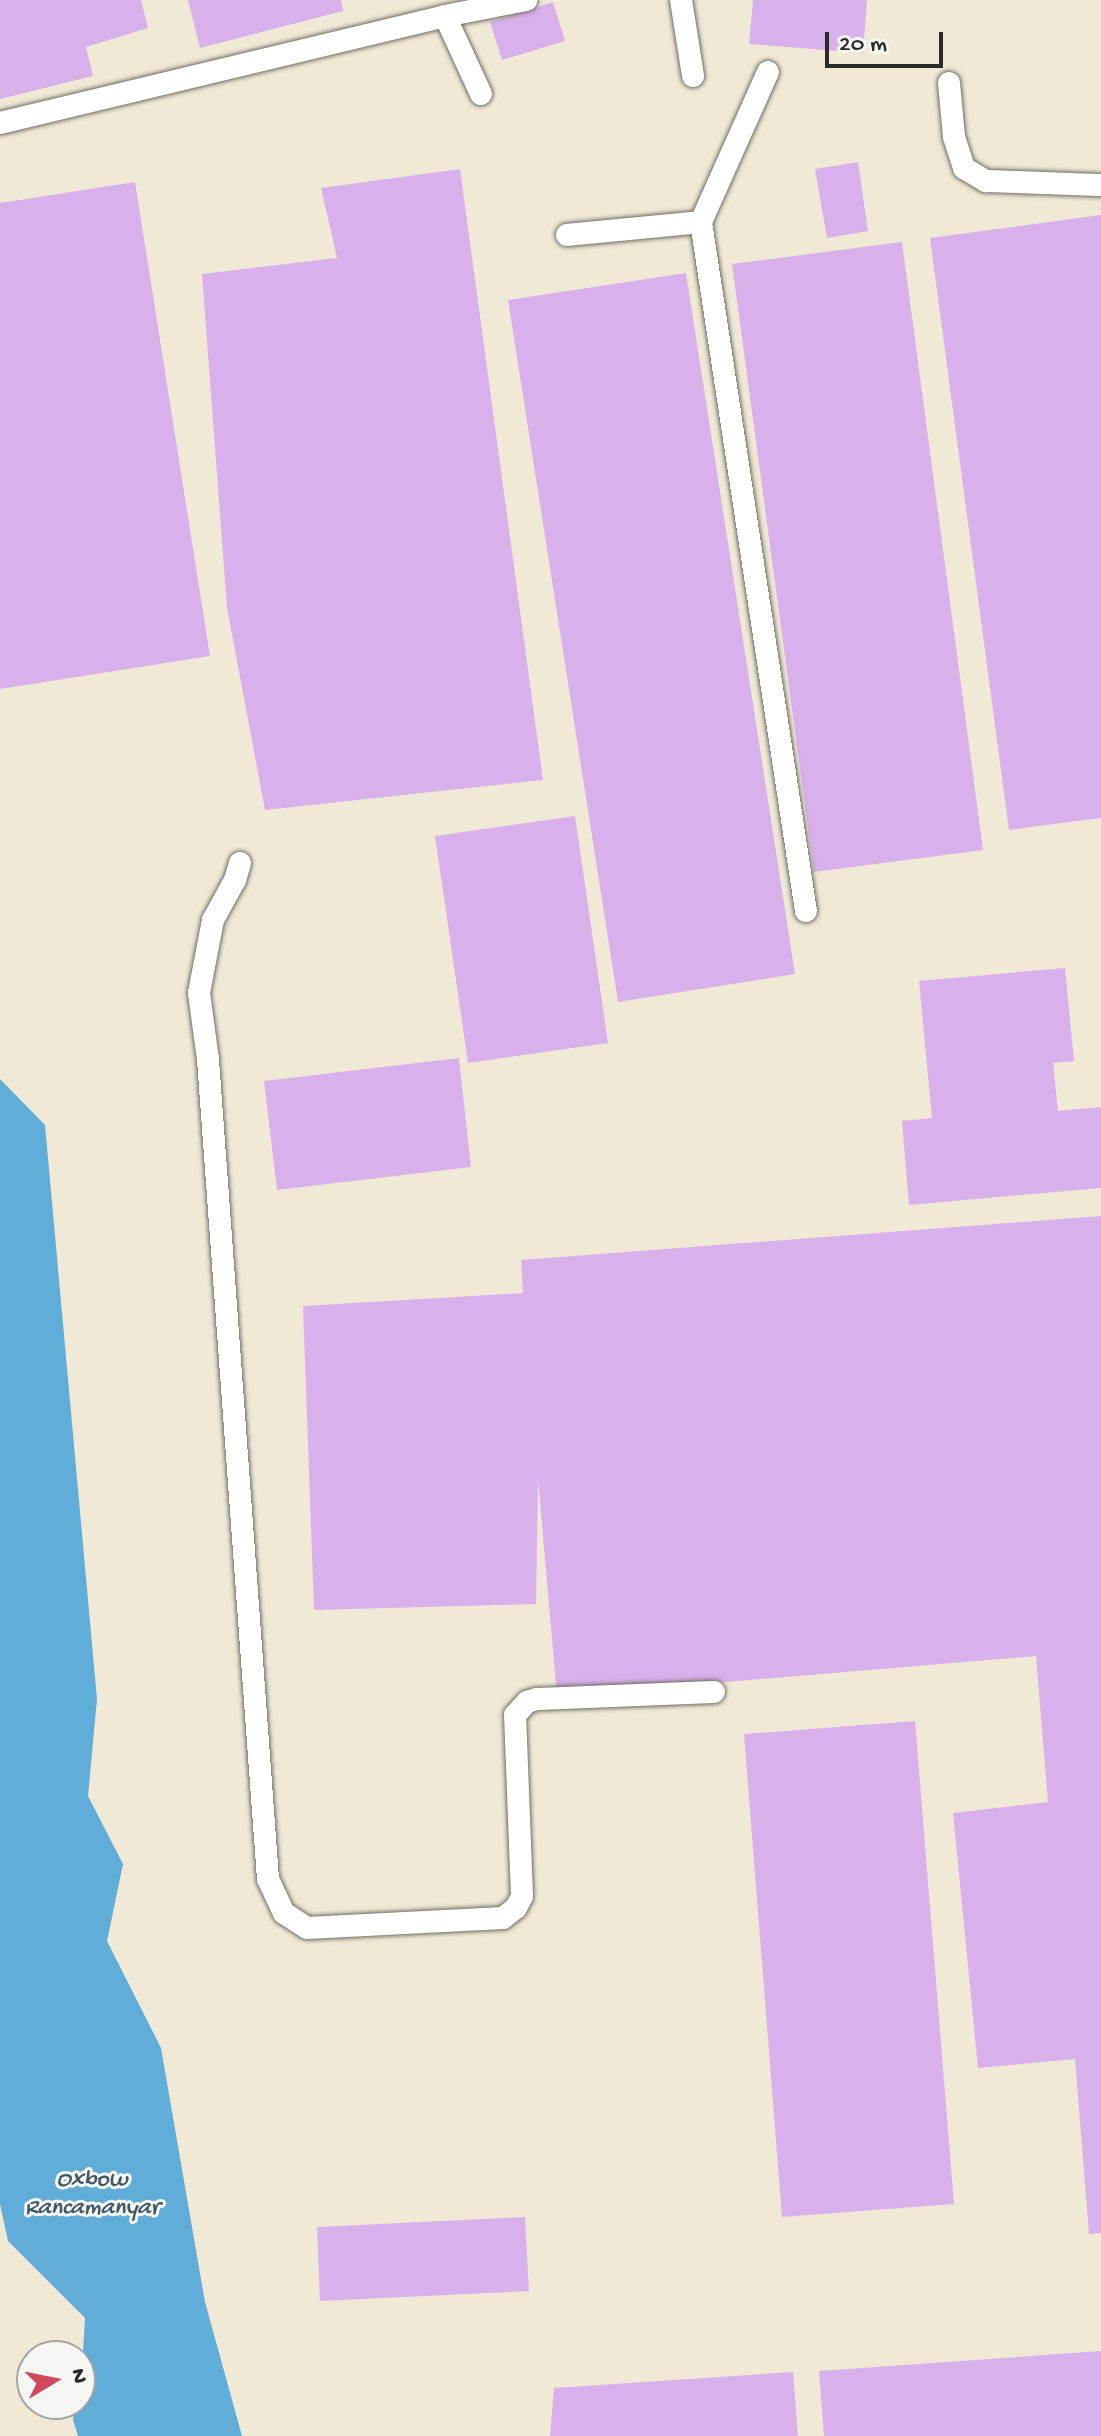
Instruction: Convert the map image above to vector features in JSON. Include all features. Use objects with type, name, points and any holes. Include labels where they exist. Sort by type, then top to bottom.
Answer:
[{"type":"lane","points":[[0,123],[445,16],[526,0]]},
{"type":"lane","points":[[681,0],[693,76]]},
{"type":"lane","points":[[445,16],[481,94]]},
{"type":"lane","points":[[768,72],[701,222],[806,911]]},
{"type":"lane","points":[[949,83],[954,137],[964,168],[986,181],[1101,185]]},
{"type":"lane","points":[[567,235],[701,222]]},
{"type":"lane","points":[[240,863],[235,880],[213,920],[199,993],[208,1060],[268,1879],[284,1913],[307,1928],[503,1918],[516,1908],[522,1896],[515,1715],[527,1702],[537,1699],[714,1692]]},
{"type":"water","name":"Oxbow Rancamanyar","points":[[0,1079],[45,1125],[97,1699],[88,1796],[123,1864],[107,1941],[161,2048],[205,2302],[242,2436],[78,2436],[73,2420],[96,2420],[96,2340],[84,2340],[85,2318],[8,2241],[0,2204]]},
{"type":"building","points":[[0,0],[141,0],[148,28],[86,47],[93,76],[0,99]]},
{"type":"building","points":[[188,0],[341,0],[343,11],[200,48]]},
{"type":"building","points":[[753,0],[867,0],[863,53],[749,44]]},
{"type":"building","points":[[553,2],[565,41],[502,60],[490,22]]},
{"type":"building","points":[[858,162],[868,231],[827,238],[815,169]]},
{"type":"building","points":[[460,169],[543,780],[265,810],[227,608],[202,274],[337,258],[321,188]]},
{"type":"building","points":[[135,182],[210,656],[0,689],[0,203]]},
{"type":"building","points":[[1101,215],[1101,818],[1009,830],[930,238]]},
{"type":"building","points":[[902,242],[983,850],[814,872],[732,264]]},
{"type":"building","points":[[686,273],[795,974],[618,1002],[508,300]]},
{"type":"building","points":[[575,816],[608,1043],[468,1063],[435,836]]},
{"type":"building","points":[[1065,968],[1074,1061],[1053,1063],[1058,1111],[1101,1107],[1101,1188],[909,1205],[902,1121],[932,1118],[919,981]]},
{"type":"building","points":[[459,1058],[471,1167],[277,1190],[264,1081]]},
{"type":"building","points":[[1101,1216],[1101,2233],[1089,2234],[1075,2059],[978,2068],[953,1813],[1048,1802],[1036,1656],[557,1696],[538,1479],[536,1604],[314,1610],[303,1306],[523,1293],[521,1260]]},
{"type":"building","points":[[915,1721],[954,2204],[782,2217],[744,1734]]},
{"type":"building","points":[[525,2217],[529,2291],[320,2301],[317,2227]]},
{"type":"building","points":[[1101,2351],[1101,2436],[824,2436],[819,2371]]},
{"type":"building","points":[[793,2372],[798,2436],[550,2436],[554,2388]]}]
